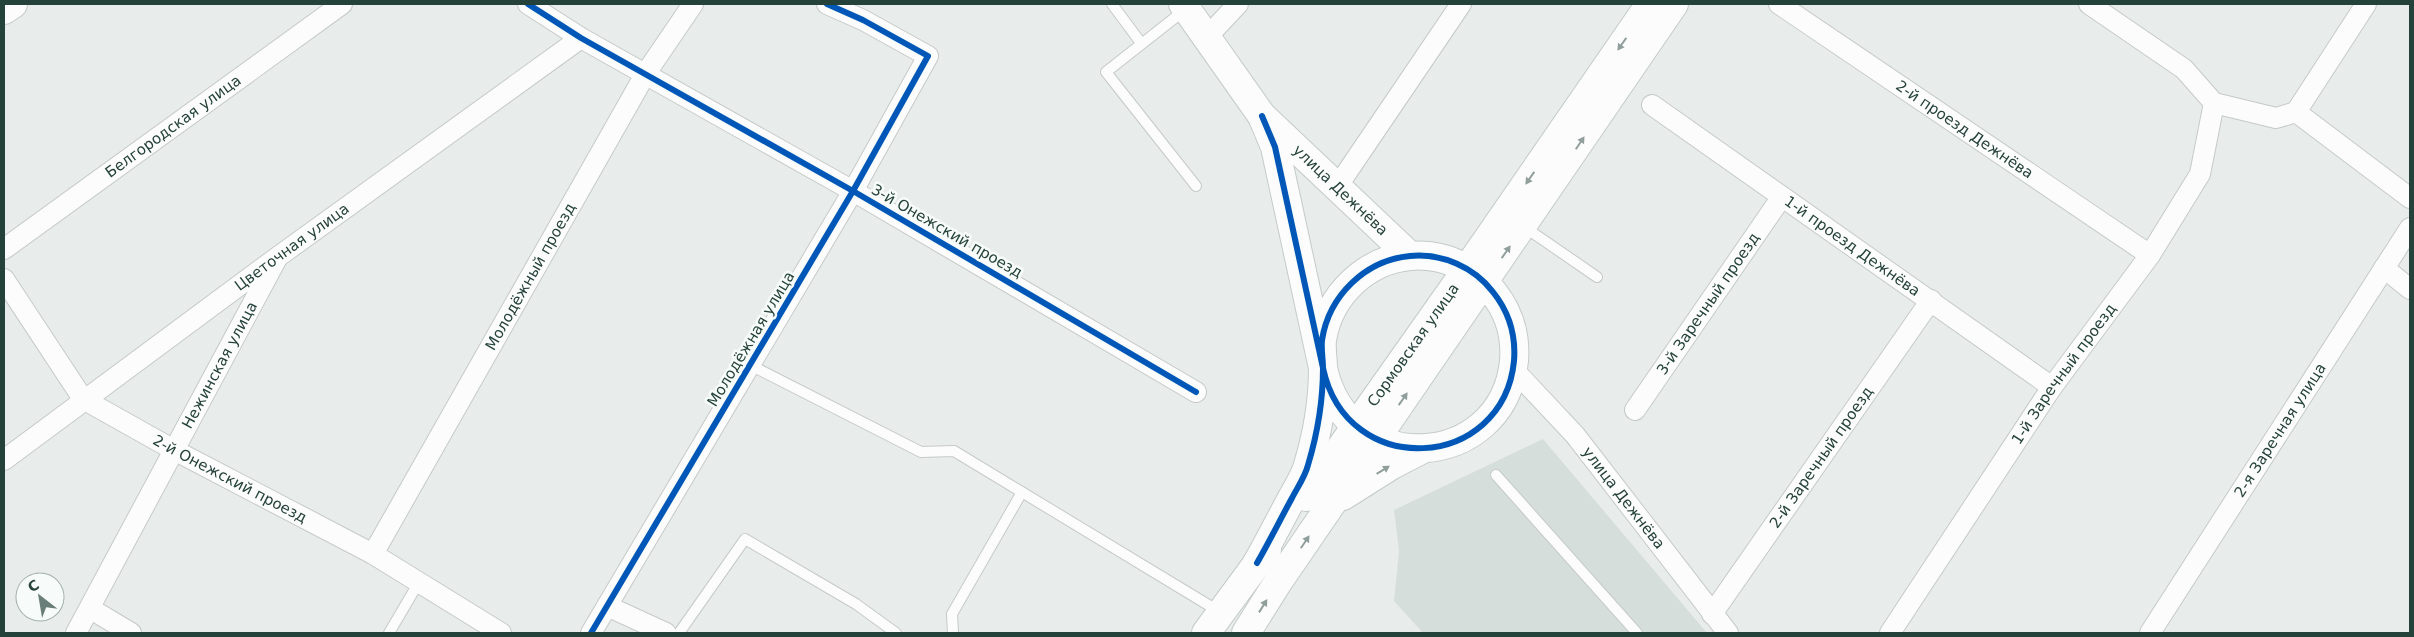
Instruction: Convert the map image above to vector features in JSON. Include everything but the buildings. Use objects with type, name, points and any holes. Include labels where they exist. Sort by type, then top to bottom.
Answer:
[{"type":"street","points":[[4,10],[13,4]]},
{"type":"street","name":"Белгородская улица","points":[[4,249],[342,4]]},
{"type":"street","name":"3-й Онежский проезд","points":[[528,4],[581,38],[853,191],[1196,392]]},
{"type":"street","name":"Молодёжный проезд","points":[[373,554],[646,73],[693,4]]},
{"type":"street","name":"Молодёжная улица","points":[[591,633],[853,191],[928,56],[863,20],[827,4]]},
{"type":"street","points":[[1207,37],[1238,4]]},
{"type":"street","points":[[1337,187],[1461,4]]},
{"type":"street","name":"Сормовская улица","points":[[1214,623],[1257,563],[1366,434],[1476,275],[1650,4]]},
{"type":"street","name":"Сормовская улица","points":[[1476,275],[1523,226],[1674,4]]},
{"type":"street","name":"2-й проезд Дежнёва","points":[[1779,4],[2150,255]]},
{"type":"street","points":[[2089,4],[2184,69],[2214,103],[2276,118],[2296,112],[2366,4]]},
{"type":"street","name":"улица Дежнёва","points":[[1185,6],[1262,116],[1410,256]]},
{"type":"street","name":"Цветочная улица","points":[[4,460],[83,399],[581,38]]},
{"type":"street","name":"1-й Заречный проезд","points":[[1890,633],[2052,388],[2150,255],[2200,174],[2214,103]]},
{"type":"street","name":"1-й проезд Дежнёва","points":[[1652,105],[1781,198],[1931,300],[2052,388]]},
{"type":"street","points":[[2296,112],[2410,198]]},
{"type":"street","points":[[1262,116],[1277,156],[1323,368],[1334,401],[1366,434],[1404,448],[1423,449]]},
{"type":"street","name":"3-й Заречный проезд","points":[[1635,410],[1781,198]]},
{"type":"street","name":"2-я Заречная улица","points":[[2150,633],[2410,228]]},
{"type":"street","name":"Нежинская улица","points":[[76,633],[91,609],[279,256]]},
{"type":"street","points":[[1257,563],[1308,469],[1315,440],[1323,368],[1322,340],[1326,322],[1334,305],[1345,289],[1358,277],[1374,267],[1410,256],[1436,257],[1476,275],[1498,298],[1508,317],[1514,342],[1513,369],[1503,397],[1485,421],[1470,433],[1452,442],[1423,449],[1370,478],[1329,507]]},
{"type":"street","points":[[2384,268],[2410,289]]},
{"type":"street","name":"2-й Онежский проезд","points":[[4,279],[83,399],[174,450],[373,554],[501,633]]},
{"type":"street","name":"2-й Заречный проезд","points":[[1712,614],[1931,300]]},
{"type":"street","name":"улица Дежнёва","points":[[1513,369],[1575,436],[1728,633]]},
{"type":"street","name":"Сормовская улица","points":[[1247,632],[1329,507],[1366,434]]},
{"type":"street","points":[[607,606],[666,633]]},
{"type":"street","points":[[91,609],[132,633]]},
{"type":"street","points":[[1214,623],[1247,632]]},
{"type":"lane","points":[[1112,4],[1141,44]]},
{"type":"lane","points":[[1185,6],[1106,72],[1196,186]]},
{"type":"lane","points":[[1523,226],[1597,277]]},
{"type":"lane","points":[[750,365],[921,452],[954,451],[1022,492],[1214,623]]},
{"type":"lane","points":[[1496,475],[1637,633]]},
{"type":"lane","points":[[955,633],[952,614],[1022,492]]},
{"type":"lane","points":[[679,633],[745,539],[856,604],[896,633]]},
{"type":"lane","points":[[389,633],[419,582]]},
{"type":"shaded area","points":[[1543,439],[1707,633],[1423,633],[1394,601],[1399,551],[1394,510]]},
{"type":"cycle path","points":[[528,4],[581,38],[853,191],[1196,392]]},
{"type":"cycle path","points":[[591,633],[853,191],[928,56],[863,20],[827,4]]},
{"type":"cycle path","points":[[1257,563],[1307,469],[1321,405],[1323,380],[1323,368],[1322,340],[1326,324],[1341,295],[1365,272],[1379,264],[1410,256],[1445,259],[1467,269],[1477,275],[1499,300],[1507,316],[1512,333],[1514,361],[1504,398],[1483,424],[1455,441],[1423,448],[1391,444],[1361,430],[1338,405],[1323,368],[1275,147],[1262,116]]}]
